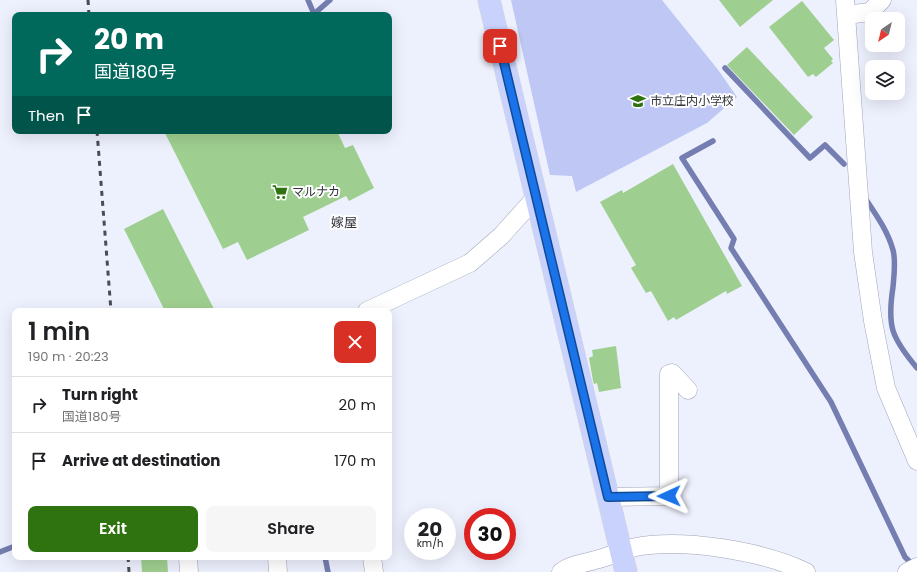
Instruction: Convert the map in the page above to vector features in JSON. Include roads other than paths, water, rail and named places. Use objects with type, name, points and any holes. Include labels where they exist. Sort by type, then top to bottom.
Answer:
[{"type":"highway","points":[[489,0],[624,562]]},
{"type":"street","points":[[882,0],[870,12],[845,8],[863,252],[873,321],[886,388],[916,457]]},
{"type":"street","points":[[373,308],[470,263],[501,236],[536,197]]},
{"type":"street","points":[[608,497],[669,496],[669,374],[672,373],[688,390]]},
{"type":"street","points":[[561,572],[568,566],[595,560],[624,562],[635,547],[659,544],[694,546],[750,553],[791,564],[806,572]]},
{"type":"street","points":[[188,560],[189,572]]},
{"type":"street","points":[[277,560],[278,572]]},
{"type":"street","points":[[372,560],[374,572]]},
{"type":"waterway","points":[[308,0],[313,12]]},
{"type":"waterway","points":[[316,12],[330,0]]},
{"type":"waterway","points":[[725,68],[810,158],[825,145],[844,164]]},
{"type":"waterway","points":[[713,141],[682,158],[734,239],[731,248],[831,402],[905,557],[914,566]]},
{"type":"waterway","points":[[867,201],[885,231],[891,243],[894,254],[895,264],[891,300],[891,322],[893,330],[901,348],[917,368]]},
{"type":"waterway","points":[[0,552],[12,547]]},
{"type":"waterway","points":[[326,560],[328,572]]},
{"type":"railway","points":[[88,0],[89,12]]},
{"type":"railway","points":[[97,134],[111,308]]},
{"type":"railway","points":[[128,560],[129,572]]},
{"type":"place","name":"市立庄内小学校","points":[[638,101]]},
{"type":"place","name":"マルナカ","points":[[280,192]]},
{"type":"district","name":"嫁屋","points":[[344,222]]}]
